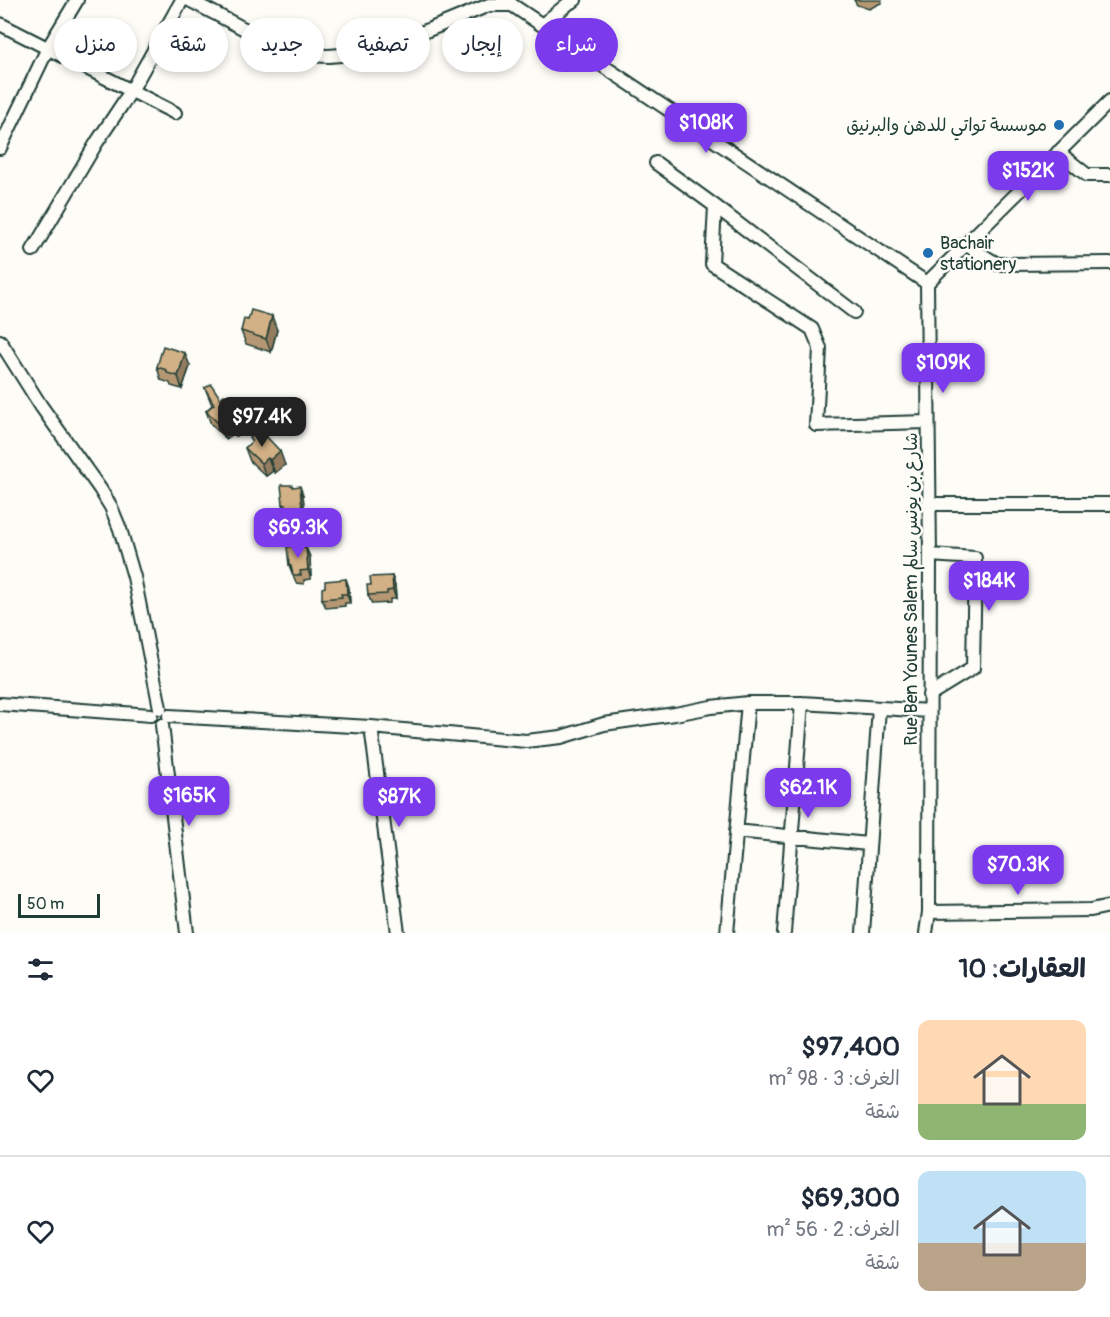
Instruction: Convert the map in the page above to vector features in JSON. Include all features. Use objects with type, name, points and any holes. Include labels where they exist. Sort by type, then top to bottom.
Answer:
[{"type":"street","points":[[0,148],[48,48],[76,0]]},
{"type":"street","points":[[33,250],[97,142],[131,91],[182,0]]},
{"type":"street","points":[[189,0],[277,46],[303,55],[329,56],[387,47],[489,5],[510,2],[535,20]]},
{"type":"street","points":[[465,14],[474,0]]},
{"type":"street","points":[[551,18],[574,0]]},
{"type":"street","points":[[0,24],[175,112]]},
{"type":"street","points":[[612,72],[927,283],[1110,101]]},
{"type":"street","points":[[1058,152],[1087,175],[1110,175]]},
{"type":"street","points":[[656,163],[855,312]]},
{"type":"street","points":[[716,206],[712,264],[812,329],[820,348],[816,425],[928,422]]},
{"type":"street","points":[[965,244],[997,264],[1110,263]]},
{"type":"street","name":"Rue Ben Younes Salem شارع بن يونس سالم","points":[[926,933],[929,912],[930,555],[927,283]]},
{"type":"street","points":[[0,341],[41,406],[100,489],[120,529],[135,577],[160,716],[187,933]]},
{"type":"street","points":[[928,504],[1110,504]]},
{"type":"street","points":[[929,695],[973,668],[975,558],[930,555]]},
{"type":"street","points":[[0,704],[160,716],[370,727],[526,741],[561,737],[604,724],[711,707],[748,704],[801,703],[929,711]]},
{"type":"street","points":[[784,933],[801,703]]},
{"type":"street","points":[[727,933],[748,704]]},
{"type":"street","points":[[863,933],[879,708]]},
{"type":"street","points":[[370,727],[398,933]]},
{"type":"street","points":[[736,831],[868,844]]},
{"type":"street","points":[[929,912],[1091,910],[1110,906]]},
{"type":"building","points":[[251,310],[272,316],[266,339],[241,331],[244,319],[248,320]]},
{"type":"building","points":[[163,346],[185,353],[178,376],[157,367]]},
{"type":"building","points":[[211,384],[220,398],[224,395],[240,414],[231,422],[229,420],[221,426],[206,411],[214,404],[205,388]]},
{"type":"building","points":[[257,433],[259,435],[263,433],[280,451],[270,460],[268,458],[261,463],[245,448],[252,441],[250,438]]},
{"type":"building","points":[[281,485],[300,486],[302,509],[287,514],[286,505],[283,504]]},
{"type":"building","points":[[298,545],[299,548],[306,548],[308,570],[300,571],[301,575],[293,575],[289,565],[287,547]]},
{"type":"building","points":[[392,576],[393,590],[387,591],[387,594],[368,595],[367,585],[371,585],[370,577]]},
{"type":"building","points":[[346,579],[347,594],[341,594],[342,597],[322,599],[322,588],[325,587],[325,581]]},
{"type":"place","name":"موسسة تواتي للدهن والبرنيق","points":[[1059,125]]},
{"type":"place","name":"Bachair stationery","points":[[928,253]]}]
